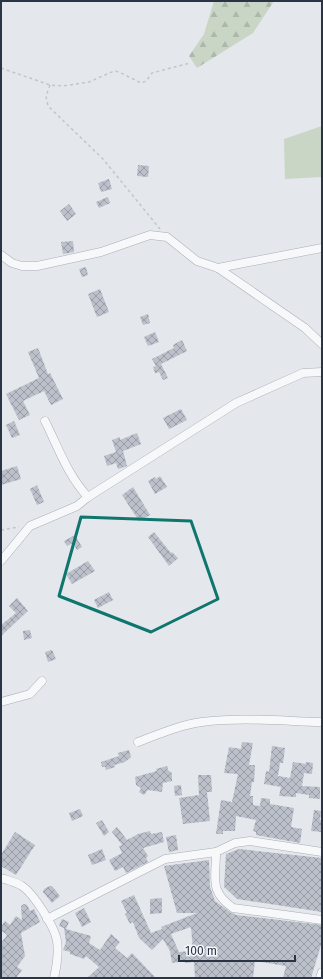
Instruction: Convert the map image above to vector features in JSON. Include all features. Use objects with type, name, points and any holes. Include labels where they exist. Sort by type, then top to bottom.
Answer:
[{"type":"street","points":[[1,255],[17,265],[36,266],[101,252],[150,234],[167,237],[197,261],[218,268],[305,328],[322,344]]},
{"type":"street","points":[[218,268],[322,248]]},
{"type":"street","points":[[1,561],[30,526],[77,506],[88,497],[236,403],[303,373],[322,372]]},
{"type":"street","points":[[45,421],[72,476],[79,488],[88,497]]},
{"type":"street","points":[[1,702],[30,694],[42,681]]},
{"type":"street","points":[[138,742],[165,731],[203,722],[252,720],[322,722]]},
{"type":"street","points":[[47,919],[165,859],[216,852],[236,843],[250,841],[322,852]]},
{"type":"street","points":[[216,852],[215,889],[222,900],[233,908],[322,920]]},
{"type":"street","points":[[1,878],[22,886],[37,903],[47,919],[57,939],[58,959],[54,978]]},
{"type":"street","points":[[320,978],[322,972]]},
{"type":"path","points":[[1,68],[50,85],[64,86],[89,82],[114,71],[141,83],[146,81],[152,73],[190,63]]},
{"type":"path","points":[[50,85],[46,96],[48,106],[103,159],[167,237]]},
{"type":"path","points":[[1,530],[30,526]]},
{"type":"highlighted area","points":[[81,517],[191,521],[218,599],[151,632],[59,596]]},
{"type":"green space","points":[[214,1],[274,1],[253,33],[197,68],[189,56],[204,34]]},
{"type":"green space","points":[[322,126],[322,177],[285,179],[284,139]]},
{"type":"building","points":[[138,165],[149,166],[148,177],[137,176]]},
{"type":"building","points":[[109,179],[112,189],[101,192],[98,183]]},
{"type":"building","points":[[108,197],[110,203],[99,208],[96,202]]},
{"type":"building","points":[[69,204],[76,214],[67,221],[60,211]]},
{"type":"building","points":[[73,241],[74,252],[63,254],[61,242]]},
{"type":"building","points":[[86,267],[88,275],[82,277],[79,269]]},
{"type":"building","points":[[100,289],[109,312],[97,317],[88,294]]},
{"type":"building","points":[[148,314],[150,323],[143,325],[140,317]]},
{"type":"building","points":[[155,332],[159,342],[148,346],[144,337]]},
{"type":"building","points":[[182,340],[187,351],[161,364],[168,378],[163,380],[159,372],[155,373],[153,367],[156,366],[152,359],[174,348],[173,345]]},
{"type":"building","points":[[38,348],[48,374],[50,373],[63,399],[51,405],[44,391],[23,401],[30,415],[19,420],[6,394],[39,378],[28,352]]},
{"type":"building","points":[[181,409],[187,420],[169,429],[163,418]]},
{"type":"building","points":[[14,421],[20,435],[12,438],[6,425]]},
{"type":"building","points":[[137,433],[141,444],[123,451],[127,466],[118,469],[116,463],[107,466],[104,456],[116,452],[112,440],[120,437],[120,440]]},
{"type":"building","points":[[17,466],[21,479],[1,485],[1,471]]},
{"type":"building","points":[[160,476],[167,487],[155,494],[148,481],[155,477],[156,479]]},
{"type":"building","points":[[37,485],[44,502],[37,505],[30,489]]},
{"type":"building","points":[[133,487],[150,515],[139,521],[122,495]]},
{"type":"building","points":[[154,532],[171,553],[172,552],[178,558],[169,566],[148,537]]},
{"type":"building","points":[[75,535],[82,547],[77,550],[73,543],[67,546],[64,541]]},
{"type":"building","points":[[88,561],[95,571],[72,584],[66,574]]},
{"type":"building","points":[[109,592],[113,600],[98,608],[94,600]]},
{"type":"building","points":[[17,598],[28,611],[1,636],[1,625],[16,613],[9,606]]},
{"type":"building","points":[[30,630],[32,638],[24,640],[23,631]]},
{"type":"building","points":[[52,650],[56,659],[48,662],[45,652]]},
{"type":"building","points":[[242,742],[253,743],[249,765],[255,765],[254,782],[252,782],[250,796],[253,796],[253,805],[260,806],[261,798],[270,799],[270,804],[294,808],[291,827],[302,829],[300,843],[256,835],[256,832],[253,831],[256,820],[236,816],[235,831],[223,831],[223,834],[216,834],[221,800],[232,802],[238,774],[224,773],[229,747],[241,749]]},
{"type":"building","points":[[272,746],[285,748],[283,763],[280,763],[278,776],[290,778],[293,762],[306,764],[306,762],[313,763],[312,774],[304,773],[302,786],[320,787],[320,799],[309,798],[309,795],[296,793],[296,797],[279,796],[281,787],[264,784],[266,771],[269,772]]},
{"type":"building","points":[[129,750],[131,757],[125,762],[114,765],[115,767],[106,770],[105,767],[102,767],[101,762],[119,756],[118,753]]},
{"type":"building","points":[[167,766],[168,770],[172,773],[172,781],[163,783],[162,792],[148,790],[144,795],[139,792],[141,788],[136,785],[135,777],[157,771],[156,769]]},
{"type":"building","points":[[198,775],[211,775],[212,792],[207,792],[210,821],[183,824],[179,798],[199,795]]},
{"type":"building","points":[[181,785],[182,795],[175,796],[174,786]]},
{"type":"building","points":[[80,809],[83,816],[72,821],[69,813]]},
{"type":"building","points":[[314,810],[321,811],[320,820],[322,820],[322,832],[311,831]]},
{"type":"building","points":[[102,820],[109,832],[104,836],[96,823]]},
{"type":"building","points":[[117,827],[127,840],[138,834],[150,831],[151,834],[162,832],[164,842],[143,848],[148,856],[146,858],[148,862],[126,873],[123,867],[115,871],[109,860],[122,853],[119,846],[122,845],[112,832]]},
{"type":"building","points":[[15,832],[35,845],[16,875],[1,866],[1,855]]},
{"type":"building","points":[[176,835],[178,850],[169,852],[166,837]]},
{"type":"building","points":[[102,849],[106,860],[92,865],[88,855]]},
{"type":"building","points":[[239,849],[322,858],[322,912],[237,899],[224,887],[226,854]]},
{"type":"building","points":[[209,860],[210,887],[215,901],[230,912],[236,915],[322,925],[322,942],[311,978],[283,978],[286,966],[255,961],[253,978],[195,978],[194,962],[185,963],[185,961],[172,963],[170,951],[163,939],[152,950],[139,938],[133,922],[130,924],[125,914],[127,913],[121,901],[134,895],[151,933],[162,929],[161,927],[197,913],[177,913],[164,866]],"holes":[[[191,927],[193,951],[179,952],[171,934]]]},
{"type":"building","points":[[52,886],[60,896],[52,903],[43,892],[44,889]]},
{"type":"building","points":[[162,898],[162,913],[150,914],[150,899]]},
{"type":"building","points":[[24,904],[27,905],[30,911],[34,909],[40,922],[21,933],[25,956],[17,967],[22,970],[16,978],[1,978],[1,943],[7,935],[1,930],[1,927],[5,921],[10,925],[16,916],[22,920],[21,906]]},
{"type":"building","points":[[84,908],[91,922],[82,927],[75,913]]},
{"type":"building","points":[[62,919],[69,922],[66,929],[91,936],[89,943],[100,950],[111,934],[120,942],[115,948],[127,958],[132,953],[156,978],[87,978],[99,967],[86,956],[84,959],[63,950],[66,942],[64,928],[59,926]]}]
